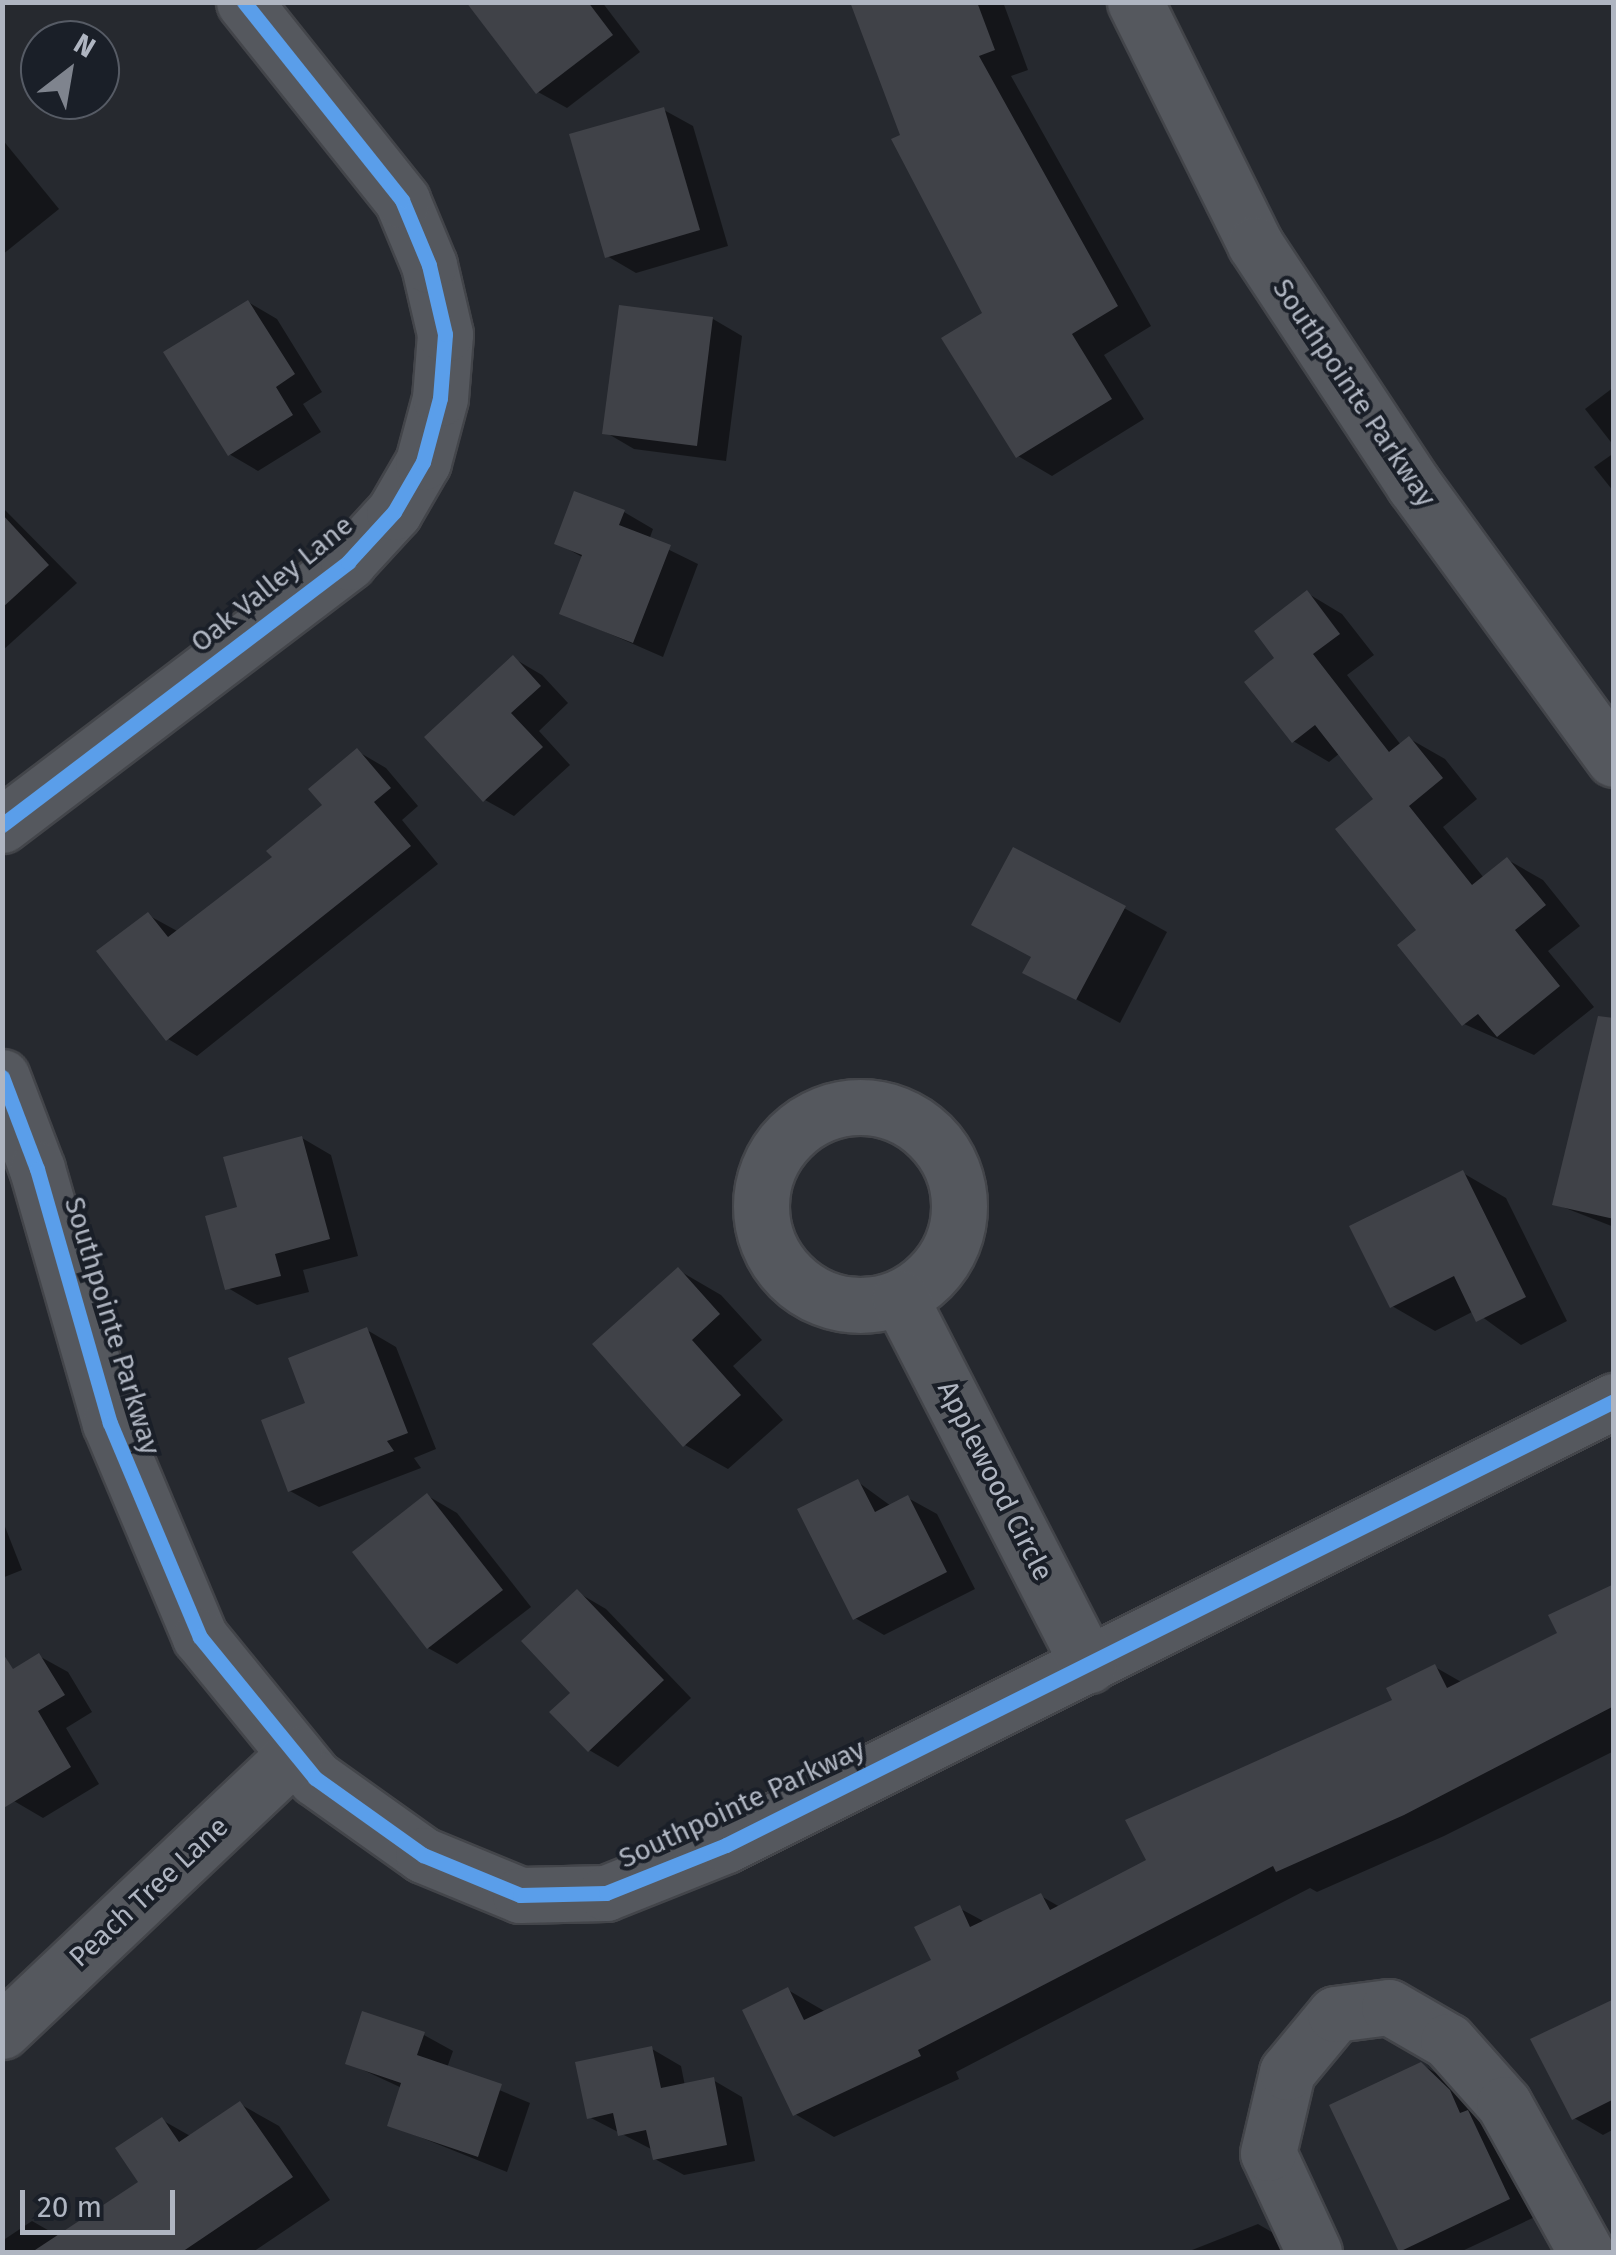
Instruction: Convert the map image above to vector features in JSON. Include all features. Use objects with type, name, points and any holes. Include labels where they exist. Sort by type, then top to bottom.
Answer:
[{"type":"street","name":"Oak Valley Lane","points":[[2,826],[348,562],[394,512],[423,462],[440,398],[445,334],[430,265],[402,200],[244,2]]},
{"type":"street","name":"Southpointe Parkway","points":[[1135,2],[1255,244],[1414,484],[1614,759]]},
{"type":"street","name":"Southpointe Parkway","points":[[2,1077],[37,1169],[110,1424],[200,1637],[315,1778],[423,1854],[520,1895],[606,1893],[726,1846],[1614,1401]]},
{"type":"street","name":"Applewood Circle","points":[[900,1298],[1088,1665]]},
{"type":"street","name":"Peach Tree Lane","points":[[2,2030],[295,1754]]},
{"type":"street","points":[[1314,2252],[1268,2153],[1287,2072],[1335,2014],[1390,2006],[1448,2041],[1504,2104],[1586,2252]]},
{"type":"building","points":[[466,2],[588,2],[613,35],[536,94]]},
{"type":"building","points":[[850,2],[977,2],[995,50],[979,56],[1118,306],[1072,334],[1112,399],[1016,458],[941,338],[982,313],[891,139],[900,135]]},
{"type":"building","points":[[664,107],[700,230],[605,258],[569,134]]},
{"type":"building","points":[[248,300],[295,374],[276,387],[293,415],[228,456],[163,352]]},
{"type":"building","points":[[619,305],[713,317],[697,446],[602,434]]},
{"type":"building","points":[[574,491],[625,510],[619,525],[671,545],[633,643],[559,614],[582,555],[554,544]]},
{"type":"building","points":[[2,514],[49,565],[2,608]]},
{"type":"building","points":[[1307,590],[1340,634],[1313,654],[1389,752],[1409,736],[1443,778],[1409,806],[1472,885],[1507,857],[1546,905],[1515,930],[1560,986],[1497,1037],[1478,1014],[1462,1026],[1397,945],[1416,930],[1335,829],[1373,799],[1315,725],[1292,743],[1244,682],[1274,658],[1254,631]]},
{"type":"building","points":[[513,655],[541,686],[511,713],[543,747],[483,802],[424,737]]},
{"type":"building","points":[[357,748],[391,788],[374,802],[411,846],[166,1041],[96,951],[148,912],[168,937],[272,857],[266,851],[322,805],[308,789]]},
{"type":"building","points":[[1013,847],[1126,906],[1076,1000],[1022,973],[1031,957],[971,925]]},
{"type":"building","points":[[1598,1016],[1614,1018],[1614,1219],[1552,1205]]},
{"type":"building","points":[[302,1136],[330,1239],[275,1254],[281,1276],[225,1290],[205,1216],[237,1207],[223,1157]]},
{"type":"building","points":[[1463,1170],[1526,1297],[1476,1322],[1454,1276],[1390,1308],[1349,1226]]},
{"type":"building","points":[[678,1267],[720,1314],[692,1340],[741,1395],[683,1447],[592,1344]]},
{"type":"building","points":[[367,1327],[408,1433],[387,1441],[394,1451],[288,1492],[261,1420],[305,1403],[288,1358]]},
{"type":"building","points":[[858,1479],[875,1512],[908,1495],[947,1572],[853,1620],[797,1509]]},
{"type":"building","points":[[427,1493],[503,1590],[427,1649],[352,1552]]},
{"type":"building","points":[[1614,1584],[1614,1706],[1404,1815],[1276,1872],[1273,1866],[918,2050],[921,2056],[793,2116],[742,2010],[788,1987],[804,2020],[931,1960],[914,1927],[960,1905],[970,1927],[1041,1893],[1050,1910],[1146,1860],[1125,1820],[1392,1700],[1386,1688],[1435,1664],[1447,1688],[1557,1633],[1548,1615]]},
{"type":"building","points":[[577,1589],[664,1680],[588,1752],[549,1712],[570,1693],[521,1641]]},
{"type":"building","points":[[2,1652],[13,1669],[39,1653],[65,1695],[38,1711],[71,1767],[2,1809]]},
{"type":"building","points":[[1614,1999],[1614,2099],[1572,2120],[1530,2039]]},
{"type":"building","points":[[362,2011],[425,2032],[417,2055],[502,2084],[478,2157],[387,2126],[401,2083],[345,2064]]},
{"type":"building","points":[[652,2046],[661,2088],[714,2077],[727,2145],[653,2160],[646,2130],[618,2136],[613,2113],[587,2119],[575,2062]]},
{"type":"building","points":[[1421,2062],[1450,2090],[1460,2113],[1468,2110],[1510,2199],[1399,2252],[1329,2105]]},
{"type":"building","points":[[240,2101],[293,2177],[182,2252],[32,2252],[138,2182],[115,2148],[162,2117],[179,2142]]},
{"type":"cycle path","points":[[2,825],[348,562],[394,512],[423,462],[440,398],[445,334],[429,265],[402,200],[244,2]]},
{"type":"cycle path","points":[[2,1077],[37,1169],[110,1423],[200,1637],[315,1778],[423,1855],[520,1895],[606,1893],[726,1845],[1614,1401]]}]
